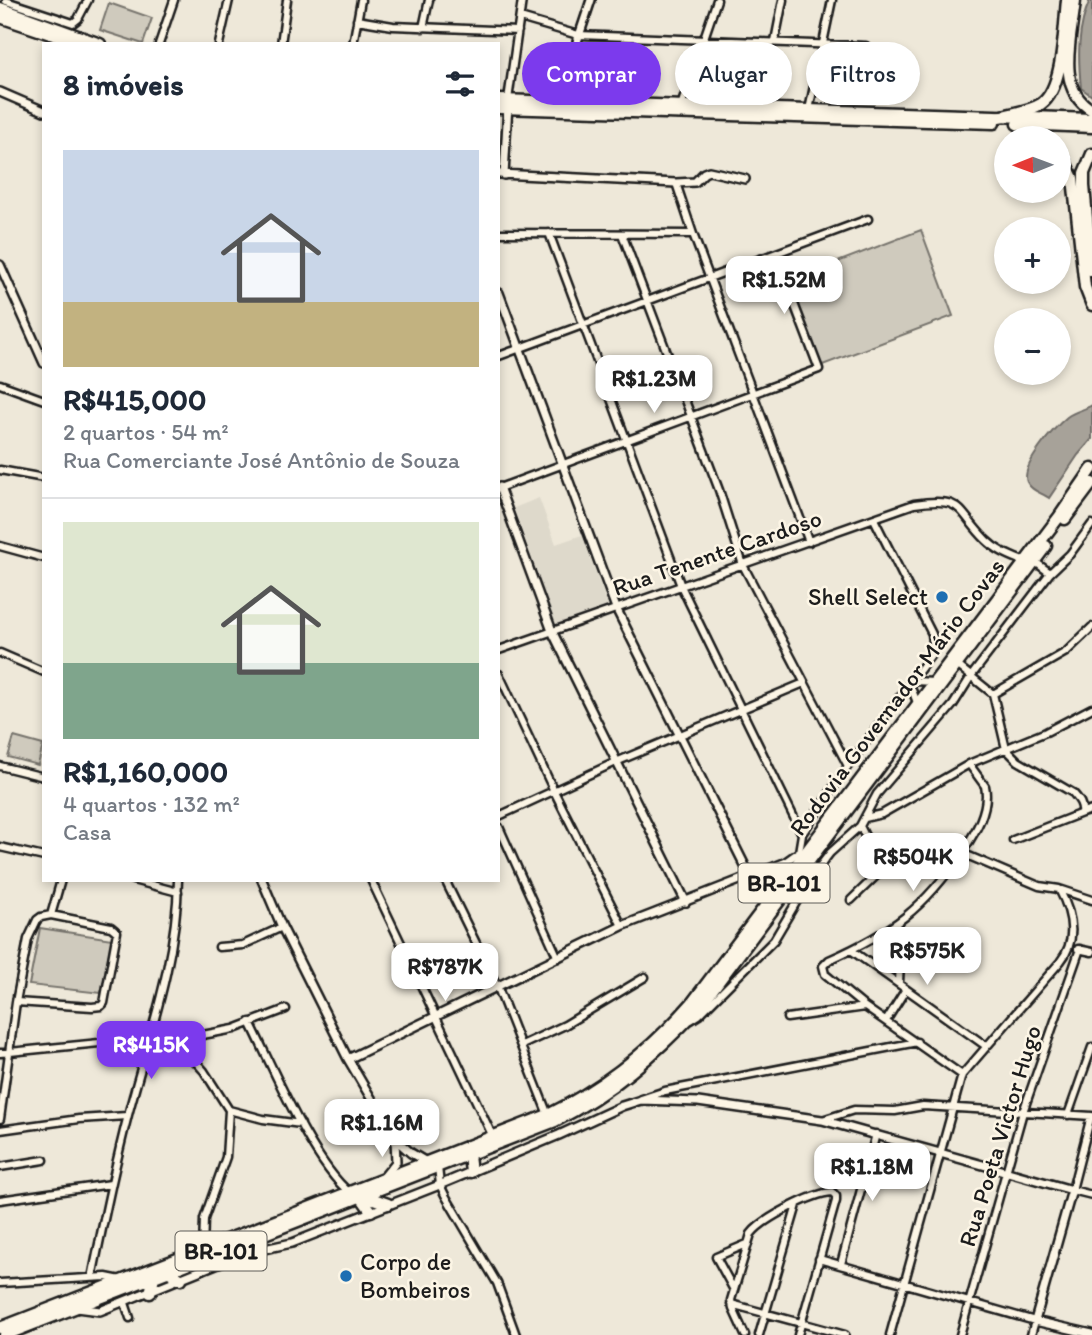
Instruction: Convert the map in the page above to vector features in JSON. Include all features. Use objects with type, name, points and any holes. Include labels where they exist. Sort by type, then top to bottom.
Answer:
[{"type":"main road","points":[[999,117],[1038,106],[1050,95],[1058,71],[1067,0]]},
{"type":"main road","points":[[1075,0],[1068,73],[1071,89],[1092,110]]},
{"type":"main road","points":[[0,8],[94,42]]},
{"type":"main road","points":[[0,17],[74,42]]},
{"type":"main road","points":[[503,104],[522,103]]},
{"type":"main road","points":[[503,104],[1092,127]]},
{"type":"main road","points":[[650,105],[1092,119]]},
{"type":"main road","points":[[1017,124],[1021,126]]},
{"type":"main road","points":[[1092,155],[1084,173],[1084,186],[1092,271]]},
{"type":"main road","points":[[1071,174],[1085,287],[1092,305]]},
{"type":"main road","name":"Rodovia Governador Mário Covas","points":[[0,1328],[379,1182],[469,1156],[555,1121],[597,1099],[632,1073],[684,1024],[725,975],[957,664],[1092,469]]},
{"type":"main road","name":"Rodovia Governador Mário Covas","points":[[5,1335],[363,1196],[548,1115],[600,1087],[626,1068],[686,1010],[801,854],[1092,483]]},
{"type":"main road","points":[[469,1156],[471,1172]]},
{"type":"main road","points":[[363,1196],[388,1204]]},
{"type":"main road","points":[[363,1196],[371,1211]]},
{"type":"main road","points":[[169,1272],[181,1279]]},
{"type":"main road","points":[[150,1293],[154,1277]]},
{"type":"street","points":[[0,8],[6,0],[73,23],[88,0]]},
{"type":"street","points":[[160,42],[173,1],[164,0]]},
{"type":"street","points":[[219,42],[229,0]]},
{"type":"street","points":[[281,42],[287,0]]},
{"type":"street","points":[[353,42],[361,0]]},
{"type":"street","points":[[423,28],[429,0]]},
{"type":"street","points":[[522,0],[503,104],[501,174],[676,183],[695,181],[709,171],[745,179]]},
{"type":"street","points":[[576,42],[591,0]]},
{"type":"street","points":[[681,106],[717,0]]},
{"type":"street","points":[[775,41],[783,0]]},
{"type":"street","points":[[823,42],[832,0]]},
{"type":"street","points":[[520,18],[578,35],[806,42]]},
{"type":"street","points":[[357,20],[423,28],[517,31]]},
{"type":"street","points":[[0,92],[42,110]]},
{"type":"street","points":[[809,110],[810,105]]},
{"type":"street","points":[[676,183],[809,542]]},
{"type":"street","points":[[500,356],[868,219]]},
{"type":"street","points":[[500,233],[693,234]]},
{"type":"street","points":[[348,1059],[622,926],[801,854],[802,834],[681,586],[549,233]]},
{"type":"street","points":[[622,234],[719,490],[743,565],[848,766]]},
{"type":"street","points":[[500,488],[819,369],[775,254]]},
{"type":"street","points":[[0,265],[42,359]]},
{"type":"street","points":[[500,296],[615,608],[750,876]]},
{"type":"street","points":[[0,384],[42,399]]},
{"type":"street","points":[[0,470],[42,478]]},
{"type":"street","points":[[500,491],[552,631],[686,902]]},
{"type":"street","name":"Rua Tenente Cardoso","points":[[500,650],[914,503],[950,502],[961,508],[995,548],[1029,562]]},
{"type":"street","points":[[802,834],[848,766],[934,651],[934,640],[874,519]]},
{"type":"street","points":[[684,1024],[699,1015],[774,940],[796,900],[824,861],[860,826],[877,794],[933,730],[1050,573],[1070,554],[1092,524]]},
{"type":"street","points":[[0,546],[42,557]]},
{"type":"street","points":[[1029,562],[1050,573]]},
{"type":"street","points":[[993,694],[1066,652],[1092,627]]},
{"type":"street","points":[[0,653],[42,671]]},
{"type":"street","points":[[957,664],[993,694],[1006,749],[1018,761],[1073,793],[1080,800],[1082,813]]},
{"type":"street","points":[[500,676],[622,926]]},
{"type":"street","points":[[911,683],[935,682]]},
{"type":"street","points":[[500,816],[616,762],[804,683]]},
{"type":"street","points":[[911,683],[918,705]]},
{"type":"street","points":[[865,818],[882,814],[969,764],[1066,723],[1092,708]]},
{"type":"street","points":[[962,1075],[865,1007],[825,974],[822,966],[896,925],[937,889],[976,830],[986,797],[985,786],[969,764]]},
{"type":"street","points":[[0,766],[42,776]]},
{"type":"street","points":[[881,768],[891,776]]},
{"type":"street","points":[[1013,840],[1092,810]]},
{"type":"street","points":[[851,900],[877,878],[882,870],[860,826]]},
{"type":"street","points":[[500,829],[558,958]]},
{"type":"street","points":[[0,847],[42,857]]},
{"type":"street","points":[[962,853],[1039,886],[1059,889],[1092,900]]},
{"type":"street","points":[[51,915],[60,882]]},
{"type":"street","points":[[140,882],[178,892]]},
{"type":"street","points":[[92,1278],[127,1116],[166,970],[178,882]]},
{"type":"street","points":[[263,882],[282,927],[348,1059],[395,1139],[411,1153],[433,1165],[440,1185],[492,1274],[516,1335]]},
{"type":"street","points":[[372,882],[493,1138]]},
{"type":"street","points":[[446,882],[498,988],[548,1115]]},
{"type":"street","points":[[890,1335],[962,1075],[1060,962],[1070,946],[1072,931],[1059,889]]},
{"type":"street","points":[[0,1119],[4,1053],[33,927],[41,917],[51,915],[111,927],[117,936],[106,997],[101,1006],[16,1002]]},
{"type":"street","points":[[896,925],[901,938],[899,983]]},
{"type":"street","points":[[219,947],[243,945],[282,927]]},
{"type":"street","points":[[1070,946],[1092,953]]},
{"type":"street","name":"Rua Poeta Victor Hugo","points":[[960,1335],[1023,1112],[1080,949]]},
{"type":"street","points":[[851,950],[986,1046]]},
{"type":"street","points":[[522,1045],[565,1025],[645,978]]},
{"type":"street","points":[[886,1021],[906,989]]},
{"type":"street","points":[[787,1018],[865,1007]]},
{"type":"street","points":[[4,1053],[217,1033],[286,1009]]},
{"type":"street","points":[[250,1022],[301,1124],[329,1172],[350,1193]]},
{"type":"street","points":[[175,1039],[210,1079],[229,1110],[226,1157],[204,1219],[203,1250]]},
{"type":"street","points":[[77,1308],[100,1311],[241,1254],[284,1245],[440,1185],[622,1106],[665,1091],[916,1042]]},
{"type":"street","points":[[1068,1115],[1092,1047]]},
{"type":"street","points":[[641,1100],[698,1102],[822,1120],[1092,1195]]},
{"type":"street","points":[[822,1120],[854,1110],[895,1111],[923,1106],[1092,1116],[1031,1335]]},
{"type":"street","points":[[229,1110],[262,1119],[301,1124]]},
{"type":"street","points":[[0,1130],[79,1119],[127,1116]]},
{"type":"street","points":[[841,1264],[876,1134]]},
{"type":"street","points":[[379,1182],[397,1162],[395,1139]]},
{"type":"street","points":[[0,1167],[44,1160]]},
{"type":"street","points":[[0,1200],[111,1184]]},
{"type":"street","points":[[745,1335],[731,1304],[751,1234],[757,1226],[797,1205],[828,1192],[835,1193],[836,1201],[798,1335]]},
{"type":"street","points":[[759,1335],[797,1205]]},
{"type":"street","points":[[734,1290],[716,1257],[747,1244]]},
{"type":"street","points":[[819,1259],[1035,1321],[1092,1334]]},
{"type":"street","points":[[0,1283],[92,1278],[123,1281]]},
{"type":"street","points":[[125,1303],[130,1318]]},
{"type":"street","points":[[731,1304],[845,1335]]},
{"type":"shaded area","points":[[1090,0],[1092,96],[1081,88],[1079,65],[1081,32]]},
{"type":"shaded area","points":[[109,3],[152,18],[144,42],[100,30]]},
{"type":"shaded area","points":[[921,230],[953,316],[820,366],[788,281]]},
{"type":"shaded area","points":[[1092,405],[1092,439],[1049,498],[1033,489],[1027,482],[1026,475],[1040,447],[1067,417]]},
{"type":"shaded area","points":[[539,498],[556,544],[582,535],[608,606],[556,625],[514,508]]},
{"type":"shaded area","points":[[14,737],[42,745],[38,765],[8,757]]},
{"type":"shaded area","points":[[40,928],[112,939],[101,993],[29,985]]},
{"type":"place","name":"Shell Select","points":[[942,597]]},
{"type":"place","name":"Corpo de Bombeiros","points":[[346,1276]]}]
